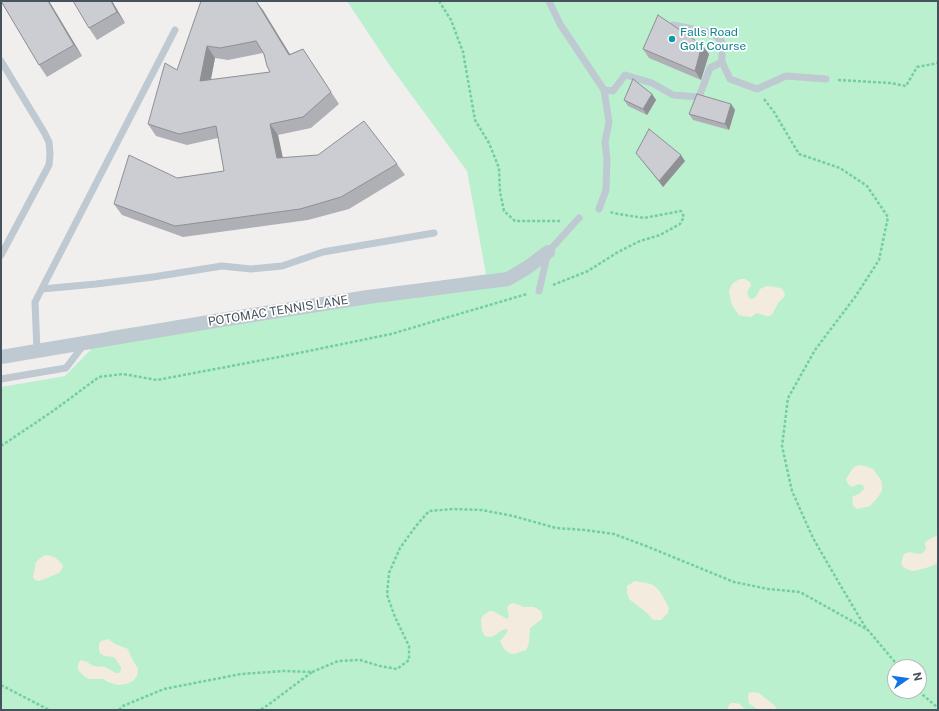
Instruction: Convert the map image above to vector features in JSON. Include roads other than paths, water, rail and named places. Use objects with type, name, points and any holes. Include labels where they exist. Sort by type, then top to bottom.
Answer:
[{"type":"street","name":"POTOMAC TENNIS LANE","points":[[1,357],[368,297],[508,279],[528,267],[548,252]]},
{"type":"lane","points":[[549,1],[560,24],[604,90],[608,122],[605,142],[607,160],[606,190],[600,209]]},
{"type":"lane","points":[[673,25],[713,33],[722,42],[722,62],[730,79],[757,89],[786,76],[826,79]]},
{"type":"lane","points":[[37,351],[35,302],[176,30]]},
{"type":"lane","points":[[1,61],[44,132],[49,142],[50,154],[49,165],[1,255]]},
{"type":"lane","points":[[604,90],[613,91],[624,75],[652,82],[673,95],[699,97],[710,68],[722,62]]},
{"type":"lane","points":[[539,291],[548,252],[579,218]]},
{"type":"lane","points":[[42,289],[153,277],[222,266],[251,269],[282,266],[323,252],[434,233]]},
{"type":"lane","points":[[1,379],[66,368],[85,343]]},
{"type":"place","name":"Falls Road Golf Course","points":[[672,39]]}]
